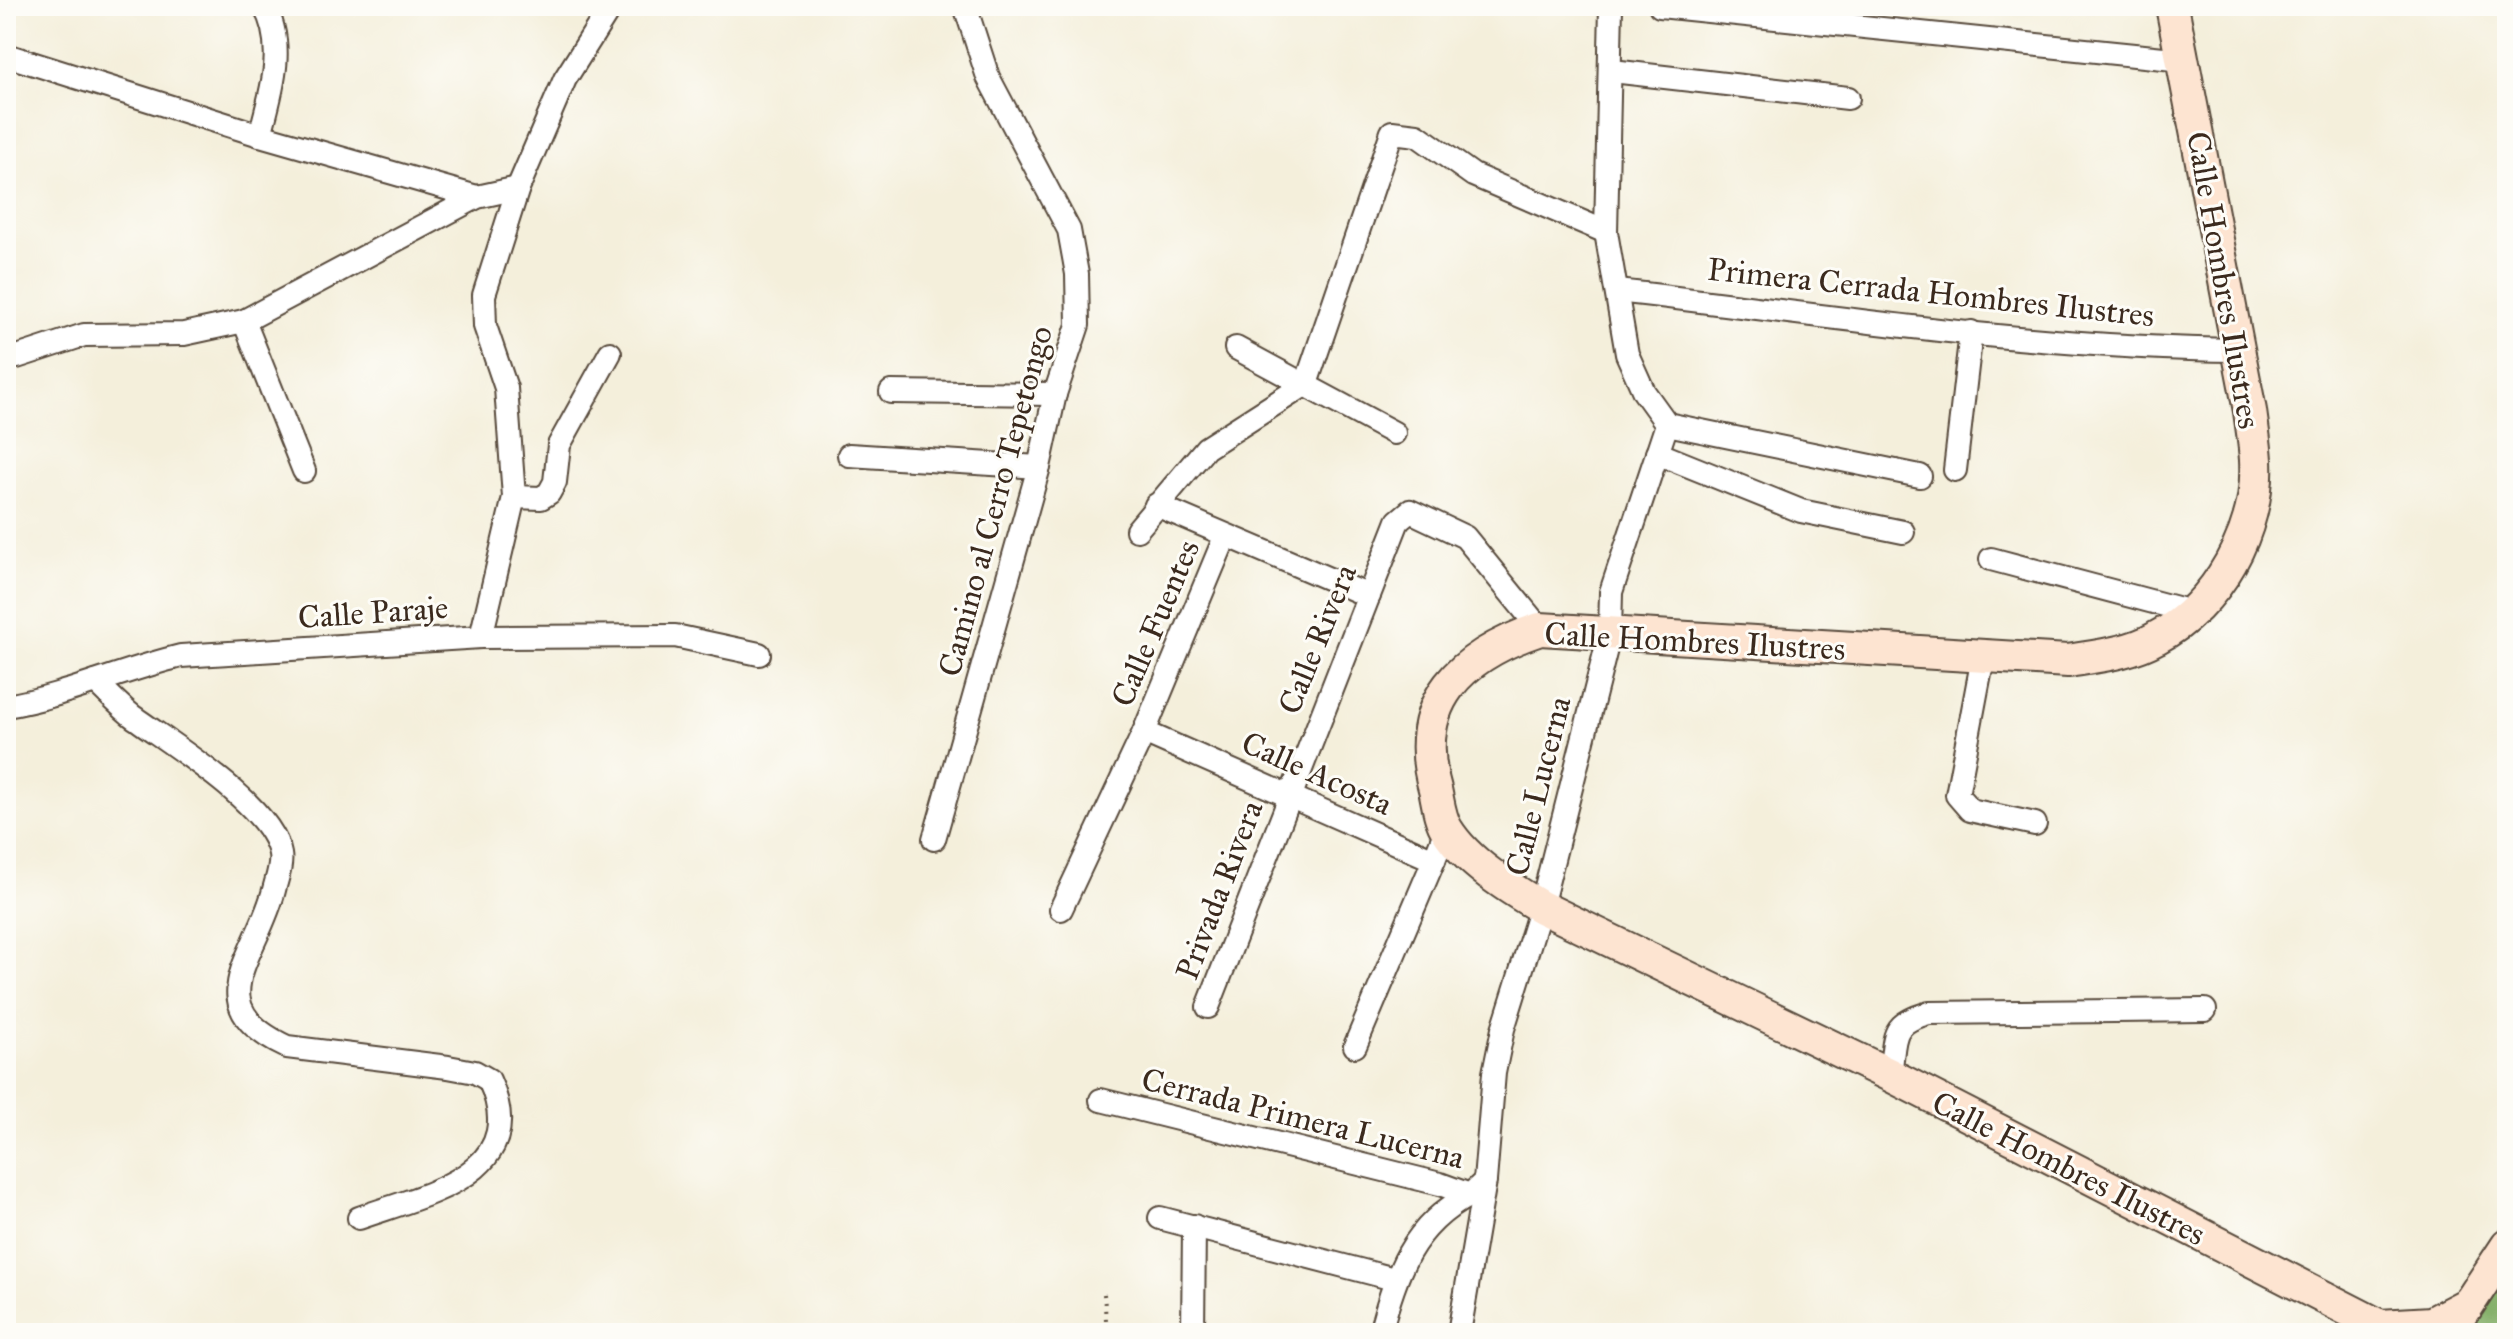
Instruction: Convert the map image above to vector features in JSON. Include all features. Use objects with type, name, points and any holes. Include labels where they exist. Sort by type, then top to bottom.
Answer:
[{"type":"main road","name":"Calle Hombres Ilustres","points":[[2172,6],[2239,350],[2257,462],[2250,512],[2233,561],[2195,613],[2155,639],[2114,654],[2068,661],[1540,629],[1502,642],[1466,665],[1441,694],[1428,730],[1429,770],[1446,830],[1496,880],[1541,907],[1890,1075],[2341,1320],[2380,1326],[2432,1323],[2468,1304]]},
{"type":"main road","points":[[2450,1333],[2507,1246]]},
{"type":"street","points":[[260,135],[276,74],[275,25],[264,6]]},
{"type":"street","name":"Calle Paraje","points":[[6,706],[43,700],[181,656],[481,637],[514,497],[506,388],[485,326],[484,295],[518,188],[565,79],[611,6]]},
{"type":"street","name":"Camino al Cerro Tepetongo","points":[[934,839],[1039,467],[1055,394],[1078,325],[1077,274],[1069,230],[988,77],[965,6]]},
{"type":"street","points":[[1611,6],[1612,71],[1606,232],[1627,354],[1644,392],[1667,424],[1920,476]]},
{"type":"street","points":[[1660,6],[2183,60]]},
{"type":"street","points":[[6,55],[260,135],[477,197]]},
{"type":"street","points":[[1612,71],[1848,98]]},
{"type":"street","points":[[1137,530],[1206,448],[1306,384],[1392,132],[1417,135],[1473,175],[1606,232]]},
{"type":"street","points":[[6,355],[17,357],[84,335],[184,334],[244,321],[477,197],[518,188]]},
{"type":"street","name":"Primera Cerrada Hombres Ilustres","points":[[1618,291],[2147,349],[2239,350]]},
{"type":"street","points":[[244,321],[304,471]]},
{"type":"street","points":[[1955,470],[1971,332]]},
{"type":"street","points":[[1236,348],[1394,433]]},
{"type":"street","points":[[514,497],[541,498],[549,493],[555,482],[559,445],[610,353]]},
{"type":"street","points":[[891,392],[1055,394]]},
{"type":"street","name":"Calle Lucerna","points":[[1459,1333],[1477,1188],[1503,1029],[1541,907],[1610,633],[1611,592],[1667,424]]},
{"type":"street","points":[[1657,453],[1801,511],[1903,532]]},
{"type":"street","points":[[849,455],[1039,467]]},
{"type":"street","points":[[1156,505],[1369,596]]},
{"type":"street","name":"Calle Rivera","points":[[1290,795],[1398,521],[1410,511],[1465,537],[1540,629]]},
{"type":"street","name":"Calle Fuentes","points":[[1061,909],[1144,732],[1225,537]]},
{"type":"street","points":[[1991,559],[2195,613]]},
{"type":"street","points":[[481,637],[675,636],[759,654]]},
{"type":"street","points":[[1983,657],[1957,795],[1970,810],[2035,824]]},
{"type":"street","points":[[96,682],[127,711],[231,787],[272,833],[280,854],[279,871],[270,907],[237,983],[237,1003],[248,1021],[263,1036],[287,1047],[448,1067],[475,1072],[489,1080],[499,1112],[497,1132],[480,1165],[463,1180],[359,1218]]},
{"type":"street","name":"Calle Acosta","points":[[1144,732],[1434,860]]},
{"type":"street","name":"Privada Rivera","points":[[1208,1007],[1290,795]]},
{"type":"street","points":[[1355,1046],[1446,830]]},
{"type":"street","points":[[1890,1075],[1898,1027],[1906,1019],[1929,1013],[2205,1010]]},
{"type":"street","name":"Cerrada Primera Lucerna","points":[[1101,1100],[1440,1184],[1477,1188]]},
{"type":"street","points":[[1380,1333],[1394,1279],[1417,1236],[1448,1206],[1477,1188]]},
{"type":"street","points":[[1160,1218],[1394,1279]]},
{"type":"street","points":[[1193,1333],[1194,1226]]},
{"type":"path","points":[[1104,1294],[1107,1333]]},
{"type":"green space","points":[[2507,1266],[2507,1333],[2454,1333]]}]
